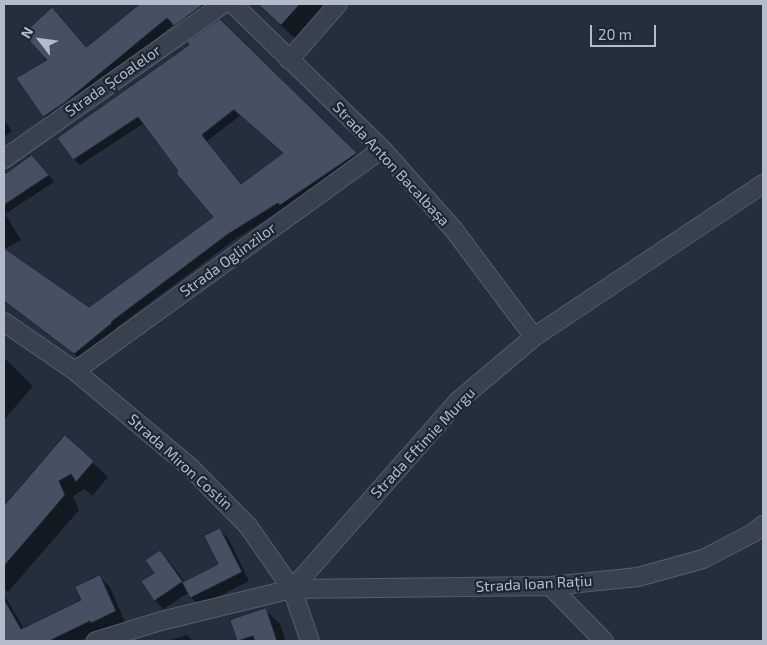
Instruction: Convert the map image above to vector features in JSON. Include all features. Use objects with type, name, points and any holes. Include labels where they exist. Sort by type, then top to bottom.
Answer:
[{"type":"street","name":"Strada Școalelor","points":[[4,159],[223,4]]},
{"type":"street","name":"Strada Anton Bacalbașa","points":[[233,4],[382,149],[454,230],[534,338]]},
{"type":"street","points":[[289,60],[338,4]]},
{"type":"street","name":"Strada Oglinzilor","points":[[75,371],[382,149]]},
{"type":"street","name":"Strada Eftimie Murgu","points":[[292,589],[458,401],[534,338],[763,184]]},
{"type":"street","name":"Strada Miron Costin","points":[[4,322],[75,371],[190,467],[248,526],[292,589],[310,641]]},
{"type":"street","name":"Strada Ioan Rațiu","points":[[292,589],[550,586],[638,577],[703,559],[753,533],[763,525]]},
{"type":"street","points":[[550,586],[604,641]]},
{"type":"street","points":[[96,641],[161,621],[292,589]]},
{"type":"building","points":[[140,4],[204,4],[174,26],[167,18],[64,103],[43,117],[16,78],[47,60],[23,34],[52,7],[86,47]]},
{"type":"building","points":[[258,4],[300,4],[281,25]]},
{"type":"building","points":[[220,19],[357,153],[280,205],[278,203],[228,234],[111,322],[74,354],[4,301],[4,248],[89,307],[213,217],[176,173],[178,171],[138,117],[73,160],[57,138],[189,45],[187,42]],"holes":[[[234,110],[283,153],[241,184],[202,135]]]},
{"type":"building","points":[[32,155],[49,175],[4,205],[4,175]]},
{"type":"building","points":[[65,435],[94,461],[76,482],[71,474],[59,481],[65,495],[4,566],[4,506]]},
{"type":"building","points":[[220,528],[242,572],[190,598],[182,582],[154,601],[141,581],[154,573],[145,560],[160,550],[183,582],[218,564],[204,536]]},
{"type":"building","points":[[100,575],[116,611],[49,641],[4,641],[4,599],[21,629],[81,600],[75,587]]},
{"type":"building","points":[[266,608],[277,641],[255,641],[253,636],[237,641],[230,620]]}]
